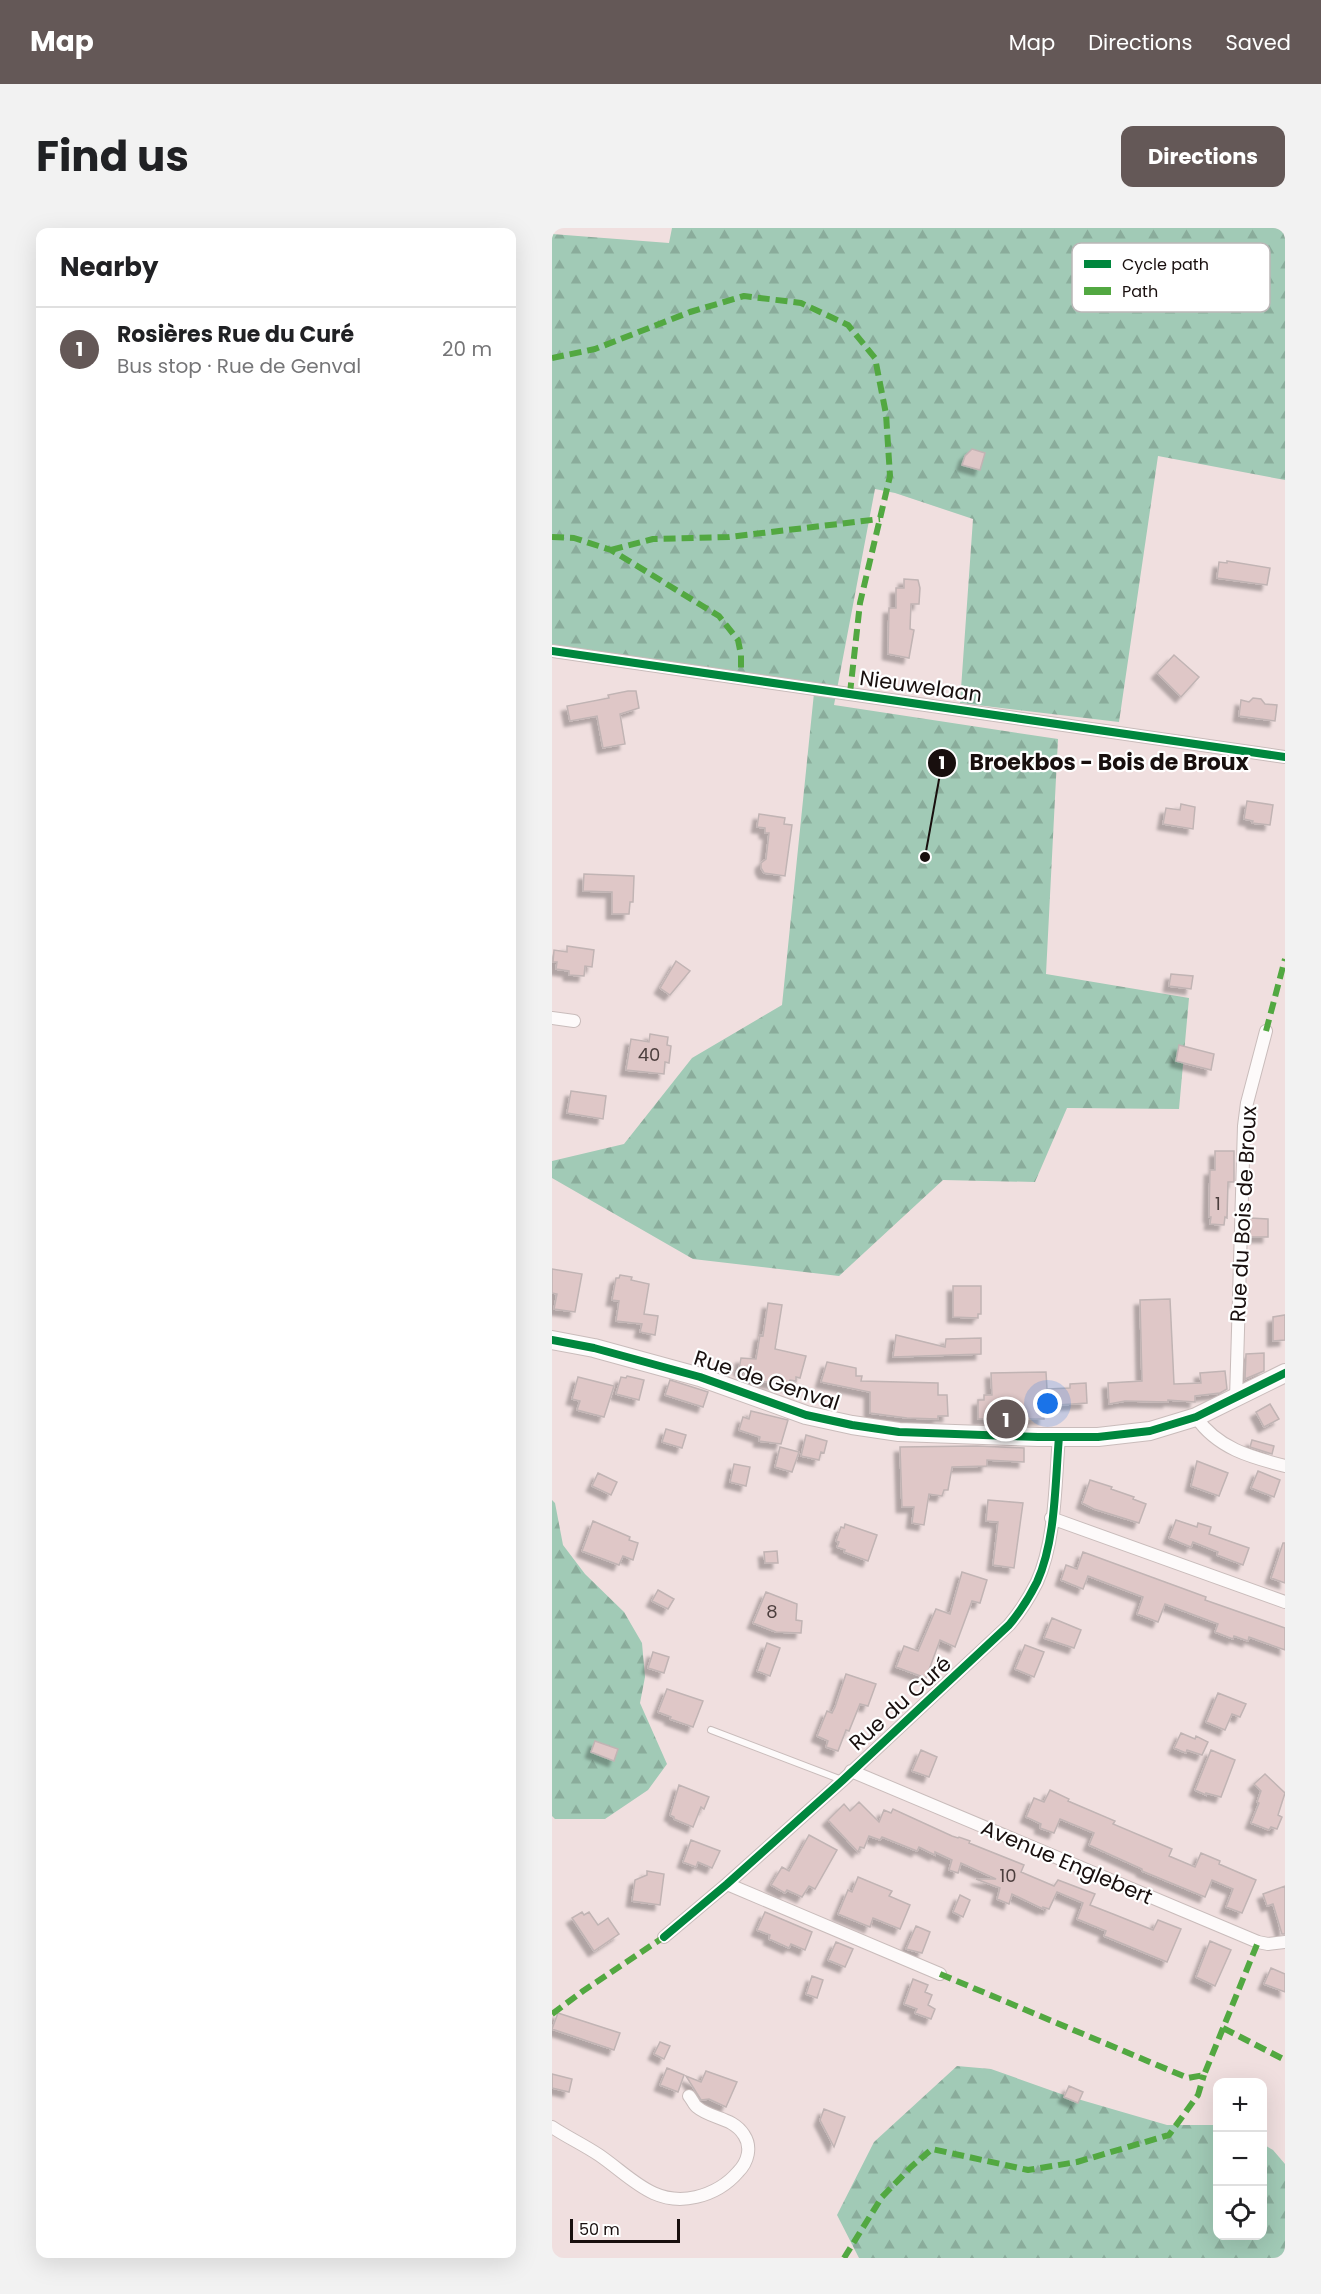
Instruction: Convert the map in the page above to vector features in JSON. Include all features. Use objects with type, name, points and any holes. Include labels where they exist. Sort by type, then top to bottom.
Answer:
[{"type":"street","name":"Nieuwelaan","points":[[552,651],[1285,757]]},
{"type":"street","points":[[552,1018],[574,1021]]},
{"type":"street","name":"Rue du Bois de Broux","points":[[1236,1399],[1244,1126],[1247,1103],[1266,1031]]},
{"type":"street","name":"Rue de Genval","points":[[552,1340],[594,1348],[700,1377],[806,1415],[899,1432],[1098,1437],[1149,1431],[1196,1417],[1236,1399],[1285,1372]]},
{"type":"street","points":[[1196,1417],[1219,1442],[1239,1453],[1285,1466]]},
{"type":"street","name":"Rue du Curé","points":[[664,1937],[727,1884],[847,1776],[1010,1625],[1037,1582],[1049,1543],[1059,1437]]},
{"type":"street","points":[[1051,1518],[1285,1602]]},
{"type":"street","name":"Avenue Englebert","points":[[847,1776],[1258,1942],[1268,1944],[1285,1942]]},
{"type":"street","points":[[727,1884],[940,1974]]},
{"type":"street","points":[[552,2127],[597,2153],[646,2190],[663,2198],[680,2201],[709,2194],[726,2184],[740,2171],[747,2159],[748,2146],[745,2136],[736,2126],[698,2108],[689,2096]]},
{"type":"lane","points":[[711,1730],[847,1776]]},
{"type":"green space","points":[[672,228],[1285,228],[1285,480],[1158,456],[1119,722],[960,703],[973,519],[895,493],[875,489],[834,705],[1058,739],[1046,974],[1189,998],[1179,1109],[1067,1108],[1035,1182],[943,1180],[839,1276],[693,1259],[552,1178],[552,1161],[624,1144],[692,1058],[782,1005],[814,693],[552,655],[552,234],[669,243]]},
{"type":"green space","points":[[552,1500],[555,1503],[563,1545],[585,1574],[624,1612],[642,1643],[645,1677],[640,1703],[667,1764],[648,1790],[605,1819],[555,1819],[552,1816]]},
{"type":"green space","points":[[957,2066],[991,2069],[1064,2095],[1167,2125],[1213,2125],[1213,2240],[1267,2240],[1267,2146],[1285,2164],[1285,2258],[859,2258],[837,2215],[874,2142]]},
{"type":"building","points":[[972,449],[985,453],[980,470],[962,465],[965,456]]},
{"type":"building","points":[[1227,561],[1270,568],[1267,585],[1217,578],[1219,562],[1227,563]]},
{"type":"building","points":[[904,579],[918,580],[920,588],[919,604],[911,604],[910,629],[914,630],[909,658],[888,654],[889,608],[896,608],[896,588],[904,588]]},
{"type":"building","points":[[1174,655],[1199,677],[1181,697],[1157,673]]},
{"type":"building","points":[[636,691],[639,708],[620,714],[625,744],[603,748],[597,716],[570,721],[567,706],[609,698],[608,695]]},
{"type":"building","points":[[1253,698],[1261,699],[1265,704],[1277,705],[1275,721],[1239,716],[1241,700],[1249,702]]},
{"type":"building","points":[[1247,801],[1273,805],[1270,825],[1252,823],[1253,821],[1244,819]]},
{"type":"building","points":[[1181,804],[1195,807],[1193,829],[1163,824],[1166,808],[1180,810]]},
{"type":"building","points":[[759,814],[785,818],[784,824],[792,825],[785,876],[764,873],[761,868],[761,863],[766,859],[769,833],[765,833],[765,828],[757,827]]},
{"type":"building","points":[[584,874],[634,876],[633,902],[630,902],[629,914],[612,914],[612,892],[583,891]]},
{"type":"building","points":[[567,946],[594,950],[592,967],[585,966],[584,976],[569,975],[569,971],[556,969],[557,962],[553,962],[554,950],[567,952]]},
{"type":"building","points":[[676,961],[690,971],[670,995],[660,988]]},
{"type":"building","points":[[1171,974],[1193,976],[1191,989],[1169,986]]},
{"type":"building","points":[[650,1034],[668,1037],[667,1045],[671,1046],[669,1063],[665,1062],[664,1074],[626,1070],[631,1039],[649,1042]]},
{"type":"building","points":[[1179,1045],[1214,1054],[1211,1070],[1176,1061]]},
{"type":"building","points":[[571,1091],[606,1096],[603,1119],[567,1113]]},
{"type":"building","points":[[1215,1151],[1234,1151],[1234,1182],[1228,1182],[1227,1218],[1225,1217],[1224,1225],[1210,1224],[1211,1217],[1209,1217],[1210,1170],[1215,1170]]},
{"type":"building","points":[[1250,1218],[1268,1219],[1268,1237],[1250,1237]]},
{"type":"building","points":[[552,1269],[582,1274],[575,1312],[554,1309],[557,1294],[552,1293]]},
{"type":"building","points":[[620,1275],[649,1284],[644,1314],[658,1316],[655,1335],[640,1332],[642,1324],[616,1321],[619,1301],[612,1300],[616,1278]]},
{"type":"building","points":[[953,1286],[981,1286],[981,1314],[978,1314],[978,1318],[953,1317]]},
{"type":"building","points":[[1170,1299],[1174,1384],[1201,1383],[1200,1373],[1225,1371],[1227,1389],[1220,1393],[1195,1396],[1195,1402],[1125,1401],[1109,1404],[1108,1383],[1142,1381],[1140,1300]]},
{"type":"building","points":[[768,1303],[782,1305],[775,1349],[806,1356],[800,1378],[796,1377],[796,1381],[790,1380],[789,1385],[744,1379],[745,1371],[739,1370],[741,1358],[756,1359],[760,1335],[763,1336]]},
{"type":"building","points":[[1285,1315],[1285,1340],[1273,1341],[1273,1317]]},
{"type":"building","points":[[896,1335],[945,1347],[946,1339],[981,1338],[981,1354],[893,1357]]},
{"type":"building","points":[[1264,1353],[1264,1371],[1245,1379],[1246,1354]]},
{"type":"building","points":[[827,1362],[856,1368],[856,1376],[862,1376],[861,1381],[938,1383],[938,1395],[947,1395],[948,1416],[938,1416],[938,1419],[907,1418],[870,1413],[870,1392],[821,1382]]},
{"type":"building","points":[[1046,1372],[1047,1389],[1070,1388],[1070,1384],[1086,1383],[1087,1403],[1044,1406],[1044,1419],[978,1419],[978,1400],[984,1400],[984,1395],[992,1395],[991,1373]]},
{"type":"building","points":[[627,1376],[644,1380],[639,1400],[616,1394],[621,1377],[626,1378]]},
{"type":"building","points":[[578,1377],[614,1386],[604,1417],[577,1410],[580,1401],[572,1399]]},
{"type":"building","points":[[670,1380],[708,1392],[703,1407],[665,1395]]},
{"type":"building","points":[[1270,1404],[1279,1419],[1264,1427],[1256,1412]]},
{"type":"building","points":[[751,1411],[788,1420],[781,1444],[759,1441],[760,1437],[739,1430],[743,1417],[749,1419]]},
{"type":"building","points":[[666,1429],[686,1435],[682,1448],[662,1442]]},
{"type":"building","points":[[806,1435],[827,1441],[824,1453],[821,1452],[819,1460],[801,1456]]},
{"type":"building","points":[[1252,1440],[1274,1446],[1272,1454],[1250,1447]]},
{"type":"building","points":[[780,1447],[799,1452],[792,1472],[775,1467]]},
{"type":"building","points":[[900,1447],[1024,1448],[1024,1462],[987,1460],[987,1466],[952,1467],[948,1490],[944,1490],[942,1496],[929,1494],[924,1525],[912,1523],[914,1507],[902,1507]]},
{"type":"building","points":[[1197,1461],[1228,1473],[1219,1496],[1191,1486]]},
{"type":"building","points":[[734,1464],[750,1467],[746,1486],[730,1482]]},
{"type":"building","points":[[1258,1471],[1280,1480],[1274,1497],[1251,1488]]},
{"type":"building","points":[[598,1473],[617,1482],[611,1495],[592,1486]]},
{"type":"building","points":[[1090,1480],[1112,1487],[1111,1489],[1146,1504],[1139,1523],[1082,1503]]},
{"type":"building","points":[[988,1500],[1023,1503],[1014,1568],[993,1565],[998,1522],[986,1521]]},
{"type":"building","points":[[1176,1520],[1197,1527],[1198,1523],[1211,1527],[1209,1534],[1249,1548],[1243,1565],[1193,1542],[1191,1547],[1169,1538]]},
{"type":"building","points":[[593,1521],[630,1537],[629,1540],[638,1543],[633,1560],[623,1556],[619,1565],[582,1551]]},
{"type":"building","points":[[845,1524],[877,1535],[868,1561],[837,1547],[839,1542],[836,1541],[841,1527],[844,1528]]},
{"type":"building","points":[[1283,1543],[1285,1543],[1285,1583],[1271,1578]]},
{"type":"building","points":[[777,1551],[778,1563],[765,1563],[764,1552]]},
{"type":"building","points":[[1083,1552],[1206,1597],[1205,1600],[1285,1628],[1285,1650],[1249,1637],[1248,1641],[1234,1636],[1233,1639],[1215,1632],[1218,1624],[1165,1604],[1158,1622],[1137,1614],[1143,1597],[1088,1576],[1083,1589],[1061,1580],[1066,1565],[1077,1569]]},
{"type":"building","points":[[962,1572],[987,1580],[980,1603],[972,1601],[955,1647],[940,1640],[926,1678],[896,1667],[904,1646],[918,1651],[936,1609],[950,1614]]},
{"type":"building","points":[[658,1590],[674,1599],[668,1609],[652,1601]]},
{"type":"building","points":[[766,1592],[797,1604],[796,1620],[802,1621],[801,1633],[776,1632],[753,1623]]},
{"type":"building","points":[[1052,1618],[1081,1630],[1074,1648],[1044,1638]]},
{"type":"building","points":[[767,1643],[780,1648],[770,1676],[757,1671]]},
{"type":"building","points":[[1025,1645],[1044,1652],[1034,1677],[1015,1669]]},
{"type":"building","points":[[653,1652],[669,1657],[664,1673],[648,1668]]},
{"type":"building","points":[[846,1674],[876,1684],[868,1706],[860,1704],[838,1751],[826,1747],[828,1741],[817,1736],[827,1711],[832,1713],[835,1707]]},
{"type":"building","points":[[667,1689],[703,1701],[693,1727],[658,1712]]},
{"type":"building","points":[[1218,1693],[1246,1704],[1240,1717],[1232,1714],[1225,1730],[1206,1722]]},
{"type":"building","points":[[1181,1733],[1195,1739],[1196,1736],[1208,1742],[1202,1755],[1187,1750],[1186,1753],[1174,1748]]},
{"type":"building","points":[[595,1741],[618,1749],[614,1761],[591,1752]]},
{"type":"building","points":[[921,1750],[937,1757],[929,1777],[912,1771]]},
{"type":"building","points":[[1211,1750],[1235,1760],[1221,1797],[1206,1793],[1206,1795],[1195,1790]]},
{"type":"building","points":[[1265,1774],[1285,1793],[1278,1815],[1282,1817],[1277,1829],[1271,1827],[1269,1830],[1251,1823],[1261,1791],[1254,1784]]},
{"type":"building","points":[[679,1785],[709,1797],[704,1809],[701,1807],[693,1827],[670,1815]]},
{"type":"building","points":[[1050,1790],[1069,1799],[1068,1801],[1115,1821],[1113,1824],[1172,1849],[1169,1856],[1195,1867],[1201,1853],[1220,1861],[1219,1864],[1256,1880],[1242,1913],[1226,1907],[1233,1889],[1212,1880],[1205,1897],[1142,1871],[1089,1845],[1094,1833],[1060,1819],[1054,1833],[1040,1828],[1041,1824],[1026,1817],[1034,1798],[1044,1802]]},
{"type":"building","points":[[859,1802],[879,1822],[884,1810],[891,1813],[893,1809],[1024,1865],[1021,1872],[1054,1886],[1058,1880],[1095,1894],[1090,1905],[1153,1930],[1158,1920],[1181,1929],[1167,1962],[1104,1936],[1106,1931],[1077,1919],[1083,1903],[1057,1892],[1049,1909],[1043,1907],[1043,1909],[1012,1894],[1009,1904],[997,1899],[1000,1888],[976,1879],[996,1879],[961,1863],[958,1873],[949,1870],[952,1860],[935,1852],[935,1855],[919,1847],[917,1851],[882,1837],[880,1840],[869,1836],[864,1848],[860,1847],[858,1852],[828,1820],[844,1804],[850,1811]]},
{"type":"building","points":[[809,1835],[837,1850],[815,1889],[809,1886],[802,1897],[787,1890],[785,1893],[771,1885],[782,1867],[789,1871]]},
{"type":"building","points":[[691,1840],[720,1851],[712,1868],[698,1862],[696,1867],[683,1862]]},
{"type":"building","points":[[647,1871],[664,1874],[660,1905],[632,1901],[635,1880],[647,1875]]},
{"type":"building","points":[[858,1877],[892,1891],[889,1896],[910,1905],[900,1929],[873,1918],[870,1927],[838,1914],[848,1890],[852,1892]]},
{"type":"building","points":[[1285,1886],[1285,1934],[1282,1934],[1273,1904],[1267,1906],[1263,1894]]},
{"type":"building","points":[[960,1895],[970,1900],[963,1917],[953,1912]]},
{"type":"building","points":[[582,1912],[584,1915],[589,1912],[598,1925],[608,1918],[619,1934],[594,1951],[572,1918]]},
{"type":"building","points":[[765,1912],[812,1932],[805,1950],[791,1944],[789,1948],[769,1939],[770,1935],[757,1930]]},
{"type":"building","points":[[916,1926],[930,1932],[922,1953],[906,1949]]},
{"type":"building","points":[[1210,1941],[1231,1950],[1215,1986],[1196,1977]]},
{"type":"building","points":[[836,1942],[853,1949],[845,1967],[828,1960]]},
{"type":"building","points":[[1271,1968],[1285,1974],[1285,1992],[1264,1984]]},
{"type":"building","points":[[812,1976],[823,1980],[817,1998],[806,1994]]},
{"type":"building","points":[[913,1979],[928,1985],[925,1992],[932,1995],[928,2005],[935,2009],[931,2019],[915,2013],[917,2009],[904,2004]]},
{"type":"building","points":[[558,2013],[620,2033],[614,2050],[552,2029]]},
{"type":"building","points":[[660,2042],[670,2046],[664,2059],[654,2054]]},
{"type":"building","points":[[667,2068],[684,2075],[678,2092],[660,2085]]},
{"type":"building","points":[[706,2071],[737,2082],[726,2107],[709,2099],[701,2100],[686,2076],[701,2082]]},
{"type":"building","points":[[552,2074],[572,2079],[569,2092],[552,2088]]},
{"type":"building","points":[[1069,2086],[1083,2092],[1078,2103],[1064,2097]]},
{"type":"building","points":[[824,2109],[845,2117],[834,2147],[820,2120]]},
{"type":"marked path","points":[[552,358],[595,349],[690,312],[744,296],[801,303],[848,325],[875,358],[886,414],[890,476],[860,603],[850,693]]},
{"type":"marked path","points":[[611,550],[653,539],[729,537],[880,519]]},
{"type":"marked path","points":[[552,537],[574,538],[611,550],[719,616],[738,640],[741,655],[741,678]]},
{"type":"marked path","points":[[1266,1031],[1285,959]]},
{"type":"marked path","points":[[552,2014],[664,1937]]},
{"type":"marked path","points":[[940,1974],[1188,2078],[1204,2075],[1258,1942]]},
{"type":"marked path","points":[[1223,2028],[1285,2060]]},
{"type":"marked path","points":[[844,2258],[882,2197],[932,2149],[1028,2170],[1077,2162],[1169,2135],[1198,2095],[1204,2075]]},
{"type":"cycle path","points":[[552,651],[1285,757]]},
{"type":"cycle path","points":[[552,1340],[594,1348],[700,1377],[806,1415],[899,1432],[1098,1437],[1150,1431],[1196,1417],[1285,1373]]},
{"type":"cycle path","points":[[664,1937],[843,1780],[1013,1620],[1037,1582],[1048,1548],[1054,1511],[1059,1437]]},
{"type":"place","name":"Broekbos - Bois de Broux","points":[[925,857]]},
{"type":"place","name":"Rosières Rue du Curé","points":[[1006,1419]]}]
